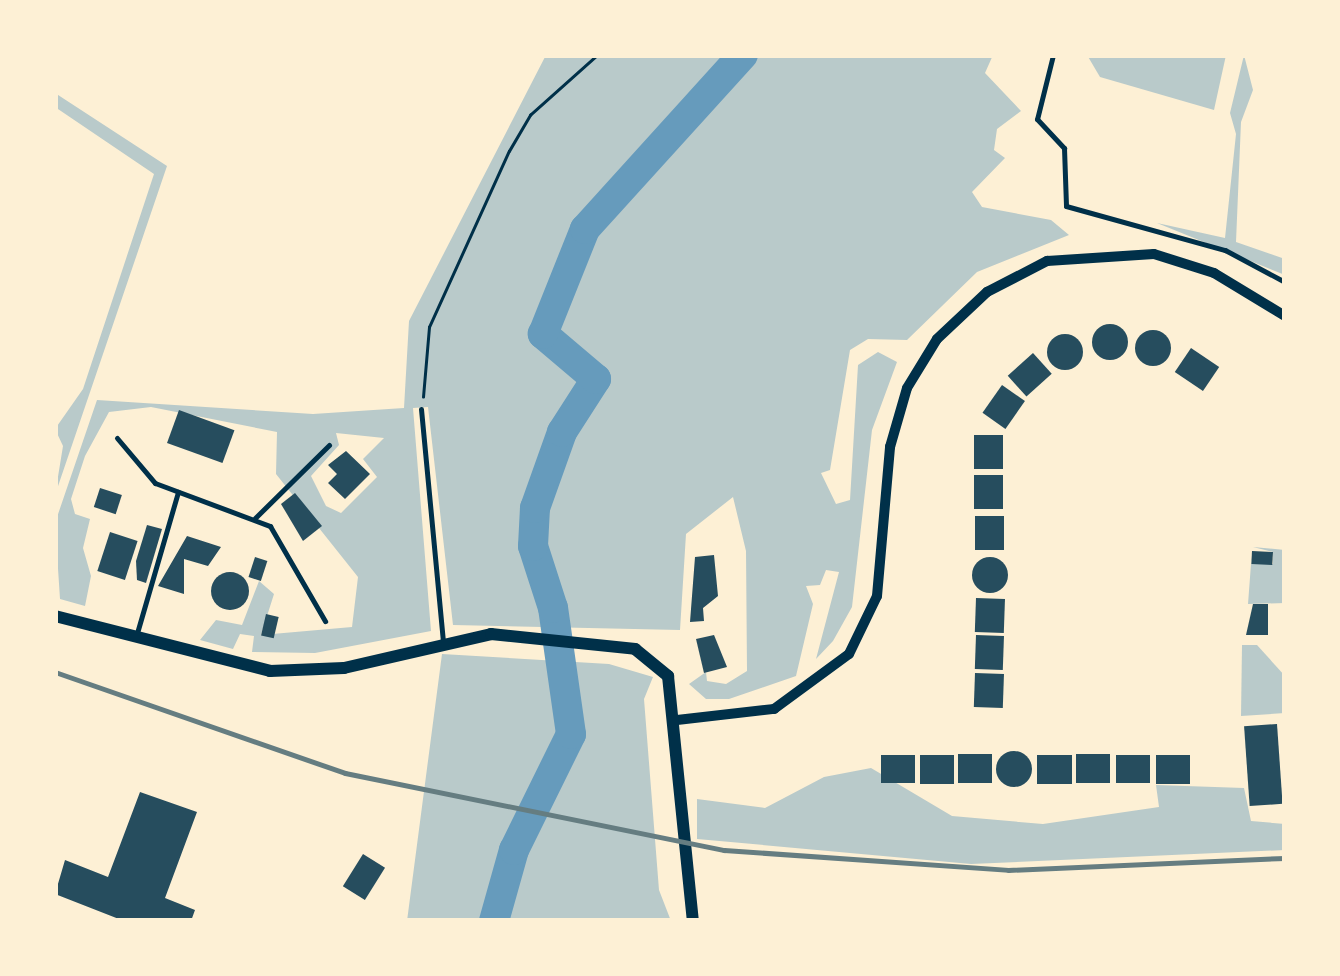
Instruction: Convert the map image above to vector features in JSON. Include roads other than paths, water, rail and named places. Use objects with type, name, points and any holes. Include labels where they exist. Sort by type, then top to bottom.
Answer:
[{"type":"street","points":[[677,720],[774,709],[849,654],[877,596],[890,447],[907,388],[937,339],[987,292],[1047,261],[1127,252],[1214,273],[1285,316]]},
{"type":"street","points":[[55,616],[237,667],[302,672],[491,634],[635,649],[668,676],[677,720],[693,921]]},
{"type":"lane","points":[[1052,55],[1037,118],[1064,148],[1066,206],[1225,250],[1285,282]]},
{"type":"lane","points":[[422,409],[444,644]]},
{"type":"lane","points":[[118,438],[155,482],[255,518],[293,553],[324,621]]},
{"type":"lane","points":[[255,518],[329,444]]},
{"type":"lane","points":[[135,641],[178,492]]},
{"type":"waterway","points":[[494,921],[514,850],[571,734],[553,608],[533,546],[535,508],[562,432],[596,379],[543,334],[585,229],[743,55]]},
{"type":"railway","points":[[55,672],[345,773],[724,850],[1008,870],[1285,858]]}]
